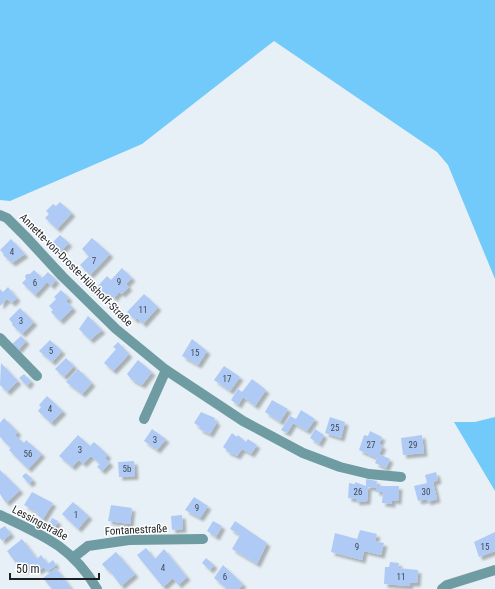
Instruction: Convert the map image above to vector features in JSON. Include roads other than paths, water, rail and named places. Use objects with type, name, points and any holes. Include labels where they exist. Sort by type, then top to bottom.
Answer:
[{"type":"street","name":"Annette-von-Droste-Hülshoff-Straße","points":[[0,215],[7,218],[62,276],[116,329],[166,370],[243,421],[303,453],[340,467],[369,474],[401,477]]},
{"type":"street","points":[[0,338],[37,376]]},
{"type":"street","points":[[144,419],[166,370]]},
{"type":"street","name":"Lessingstraße","points":[[0,515],[45,536],[74,557],[97,589]]},
{"type":"street","name":"Fontanestraße","points":[[74,557],[88,546],[130,540],[203,539]]},
{"type":"street","points":[[442,589],[447,585],[495,570]]}]
